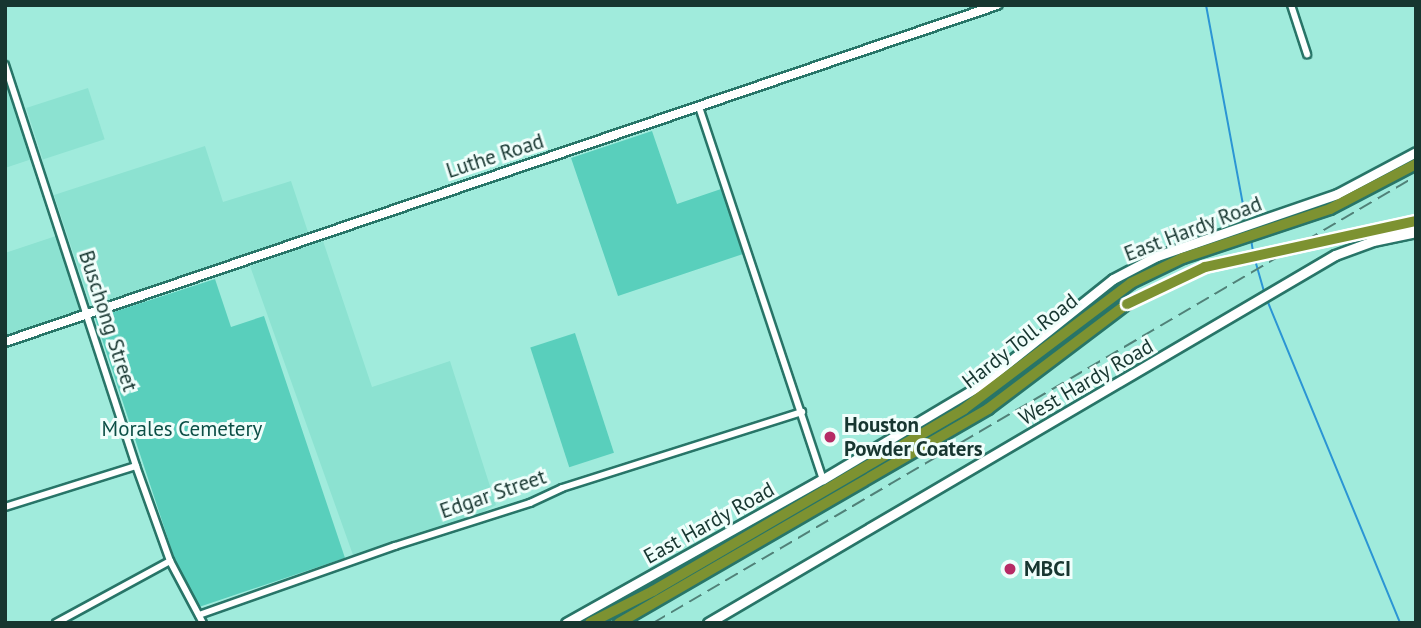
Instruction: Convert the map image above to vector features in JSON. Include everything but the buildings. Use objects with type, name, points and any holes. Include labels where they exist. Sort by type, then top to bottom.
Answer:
[{"type":"highway","name":"Hardy Toll Road","points":[[590,623],[665,584],[964,409],[1130,283],[1166,265],[1346,203],[1416,164]]},
{"type":"highway","name":"Hardy Toll Road","points":[[619,623],[980,414],[1127,304],[1205,267],[1416,220]]},
{"type":"main road","name":"East Hardy Road","points":[[566,623],[823,479],[979,386],[1113,279],[1157,257],[1337,194],[1416,152]]},
{"type":"main road","name":"West Hardy Road","points":[[708,623],[1355,246],[1416,232]]},
{"type":"street","name":"Luthe Road","points":[[5,342],[998,5]]},
{"type":"street","points":[[1291,5],[1307,54]]},
{"type":"street","name":"Buschong Street","points":[[5,65],[136,466],[170,561],[203,623]]},
{"type":"street","points":[[699,107],[823,479]]},
{"type":"street","name":"Edgar Street","points":[[199,615],[395,546],[530,503],[562,488],[802,412]]},
{"type":"street","points":[[5,507],[136,466]]},
{"type":"street","points":[[56,623],[170,561]]},
{"type":"shaded area","points":[[5,77],[32,159],[5,168]]},
{"type":"shaded area","points":[[88,88],[105,139],[43,159],[26,108]]},
{"type":"shaded area","points":[[205,146],[223,202],[291,181],[309,235],[91,306],[54,195]]},
{"type":"shaded area","points":[[56,236],[80,311],[5,336],[5,253]]},
{"type":"shaded area","points":[[323,241],[372,387],[450,361],[496,505],[479,514],[353,555],[250,266]]},
{"type":"green space","points":[[652,131],[677,204],[721,189],[743,254],[618,296],[571,158]]},
{"type":"green space","name":"Morales Cemetery","points":[[215,279],[231,327],[264,316],[345,558],[199,607],[175,560],[95,318]]},
{"type":"green space","points":[[575,333],[614,453],[569,467],[530,348]]},
{"type":"waterway","points":[[1206,5],[1246,220]]},
{"type":"waterway","points":[[1251,239],[1253,251]]},
{"type":"waterway","points":[[1255,260],[1264,292]]},
{"type":"waterway","points":[[1267,300],[1400,623]]},
{"type":"railway","points":[[653,623],[1416,176]]},
{"type":"place","name":"Houston Powder Coaters","points":[[830,437]]},
{"type":"place","name":"MBCI","points":[[1010,569]]}]
